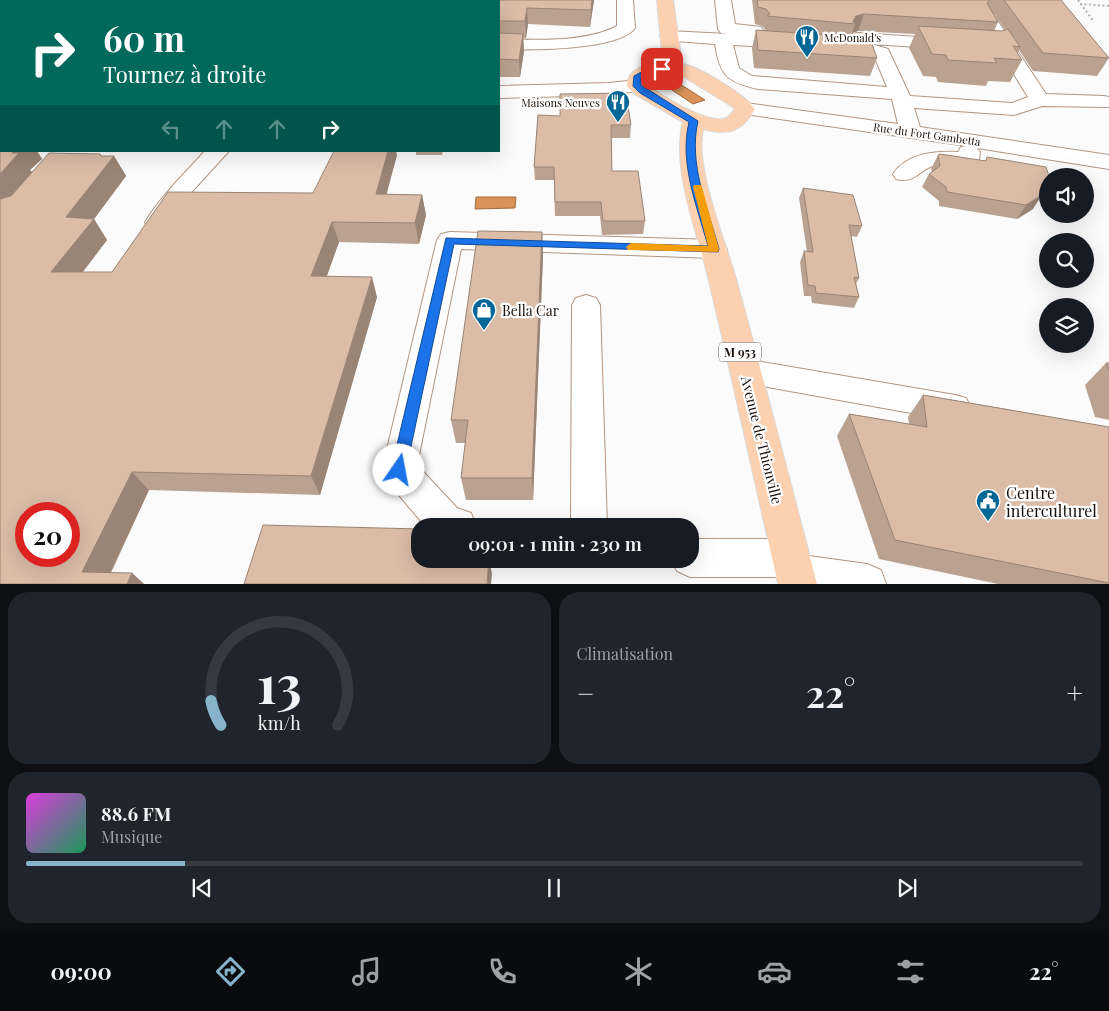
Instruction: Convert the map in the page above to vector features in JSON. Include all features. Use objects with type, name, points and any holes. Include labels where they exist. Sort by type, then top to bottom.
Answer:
[{"type":"main road","points":[[665,0],[673,68]]},
{"type":"main road","points":[[673,68],[686,70],[740,103],[745,109],[743,117],[731,124],[712,126],[694,121],[637,86],[637,77],[652,70],[673,68]]},
{"type":"main road","name":"Avenue de Thionville","points":[[694,121],[690,138],[691,165],[745,371],[794,572]]},
{"type":"street","points":[[500,44],[517,45],[602,39],[618,34],[626,28],[625,0]]},
{"type":"street","points":[[723,0],[727,29],[815,40],[866,48],[882,53],[902,98],[911,132]]},
{"type":"street","points":[[989,21],[1040,100]]},
{"type":"street","points":[[669,36],[723,39],[962,44]]},
{"type":"street","points":[[723,39],[728,70],[738,78],[758,83],[796,85],[902,98],[1014,108],[1040,100],[1103,92]]},
{"type":"street","points":[[796,85],[809,80],[822,79],[873,82],[877,76],[866,48]]},
{"type":"street","points":[[500,92],[609,89],[637,86]]},
{"type":"street","name":"Rue du Fort Gambetta","points":[[745,109],[963,138],[1109,162]]},
{"type":"street","points":[[904,174],[931,158],[968,159],[968,152],[963,138]]},
{"type":"street","points":[[145,238],[179,192],[217,152]]},
{"type":"street","points":[[442,518],[399,470],[450,240],[714,249]]},
{"type":"street","points":[[586,305],[589,518]]},
{"type":"street","points":[[745,371],[982,413]]},
{"type":"street","points":[[699,559],[867,584]]},
{"type":"path","points":[[1078,0],[1094,22]]},
{"type":"path","points":[[1080,4],[1109,6]]},
{"type":"shaded area","points":[[680,84],[705,100],[693,104],[669,88]]},
{"type":"shaded area","points":[[476,197],[516,197],[515,208],[475,209]]},
{"type":"building","points":[[500,0],[592,0],[591,10],[527,8],[525,21],[500,21]]},
{"type":"building","points":[[757,0],[990,0],[987,3],[998,22],[864,14],[856,16],[853,21],[855,24],[767,16],[770,14],[766,9],[758,7]]},
{"type":"building","points":[[1004,0],[1061,0],[1109,58],[1043,53]]},
{"type":"building","points":[[918,26],[1002,31],[1008,29],[1020,47],[1013,46],[1022,60],[994,58],[997,63],[948,60],[946,55],[932,54]]},
{"type":"building","points":[[756,30],[870,38],[877,58],[758,50]]},
{"type":"building","points":[[500,33],[523,34],[519,60],[500,59]]},
{"type":"building","points":[[626,93],[631,125],[611,125],[612,171],[638,171],[645,221],[603,221],[601,202],[555,202],[554,167],[534,167],[538,115],[560,116],[560,94]]},
{"type":"building","points":[[0,152],[19,153],[0,174]]},
{"type":"building","points":[[334,152],[388,152],[376,194],[422,195],[415,223],[332,222],[311,276],[372,277],[311,476],[132,472],[82,572],[132,573],[127,584],[0,584],[0,199],[11,196],[49,153],[114,156],[66,217],[94,219],[51,272],[112,272],[168,192],[313,193]]},
{"type":"building","points":[[938,155],[986,161],[987,157],[1046,167],[1039,168],[1039,197],[1026,205],[947,192],[946,187],[929,174],[940,166]]},
{"type":"building","points":[[803,188],[853,195],[862,226],[849,225],[859,278],[854,277],[859,297],[816,293],[815,286],[808,285],[804,251],[813,252]]},
{"type":"building","points":[[478,231],[542,232],[532,478],[461,478],[468,420],[451,420]]},
{"type":"building","name":"Centre interculturel","points":[[923,395],[1109,427],[1109,583],[895,540],[849,414],[927,427]]},
{"type":"building","points":[[263,525],[411,529],[411,568],[488,568],[487,584],[244,584]]},
{"type":"slow traffic","points":[[631,247],[714,249],[697,187]]},
{"type":"place","name":"McDonald's","points":[[807,58]]},
{"type":"place","name":"Maisons Neuves","points":[[618,123]]},
{"type":"place","name":"Bella Car","points":[[484,331]]},
{"type":"place","name":"Centre interculturel","points":[[988,522]]},
{"type":"route","points":[[399,470],[450,240],[714,249],[691,165],[690,138],[694,121],[637,86],[637,77],[652,70],[662,69]]}]
